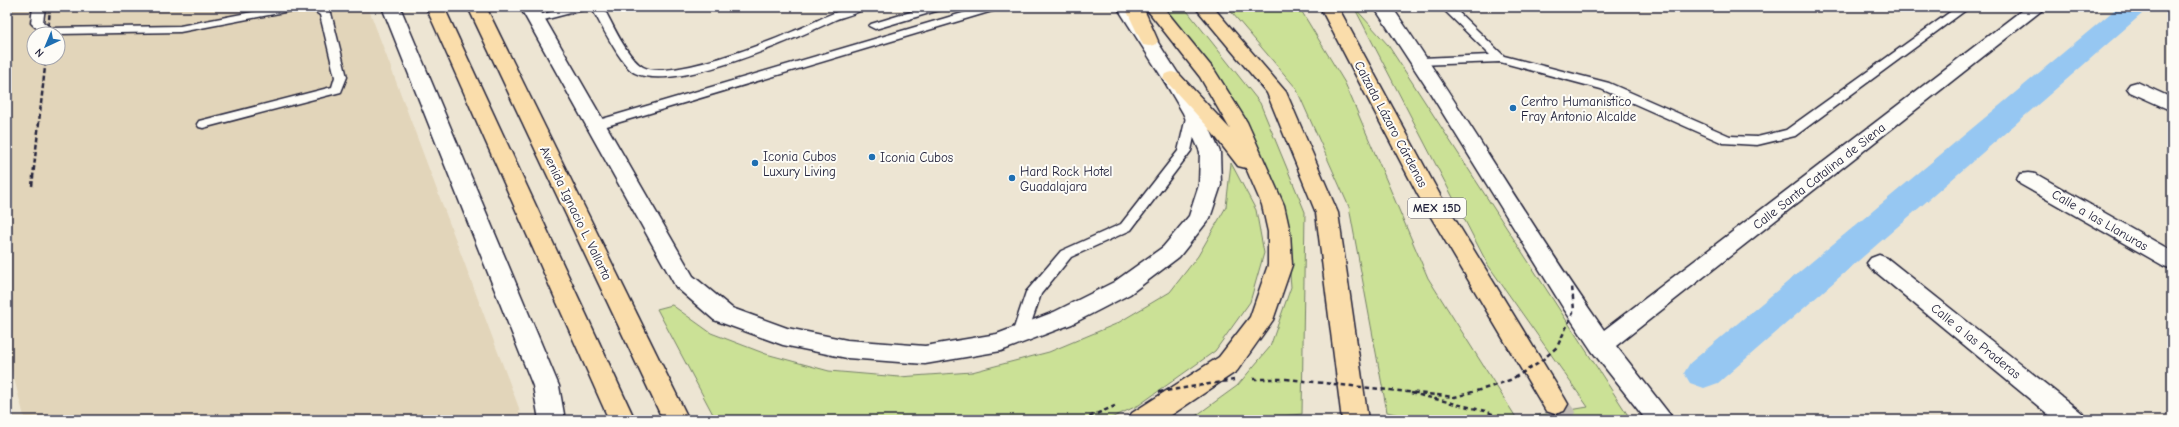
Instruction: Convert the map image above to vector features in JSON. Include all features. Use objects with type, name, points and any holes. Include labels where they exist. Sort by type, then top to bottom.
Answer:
[{"type":"main road","points":[[391,7],[546,386],[552,420]]},
{"type":"main road","points":[[436,7],[622,420]]},
{"type":"main road","name":"Avenida Ignacio L. Vallarta","points":[[477,7],[676,420]]},
{"type":"main road","points":[[533,13],[684,281],[723,314],[783,336],[847,349],[925,355],[1001,342],[1063,318],[1122,288],[1171,252],[1199,218],[1210,186],[1210,152],[1193,113],[1149,41],[1126,7]]},
{"type":"main road","points":[[1134,7],[1149,41]]},
{"type":"main road","points":[[1141,420],[1150,416],[1228,364],[1261,320],[1280,266],[1279,232],[1273,205],[1237,122],[1208,75],[1154,7]]},
{"type":"main road","points":[[1204,7],[1276,92],[1327,213],[1355,420]]},
{"type":"main road","name":"Calzada Lázaro Cárdenas","points":[[1329,7],[1429,195],[1555,404]]},
{"type":"main road","points":[[1383,7],[1422,62],[1505,199],[1601,345],[1661,420]]},
{"type":"main road","name":"Calle Santa Catalina de Siena","points":[[1601,345],[2037,7]]},
{"type":"main road","points":[[1172,78],[1219,127],[1240,155],[1273,205]]},
{"type":"main road","points":[[2137,88],[2172,105]]},
{"type":"main road","name":"Calle a las Llanuras","points":[[2028,180],[2172,261]]},
{"type":"main road","name":"Calle a las Praderas","points":[[1879,263],[2073,420]]},
{"type":"lane","points":[[39,7],[37,23],[49,30],[80,31],[180,29],[295,7]]},
{"type":"lane","points":[[203,124],[337,89],[341,77],[325,12],[314,7]]},
{"type":"lane","points":[[533,13],[582,7]]},
{"type":"lane","points":[[597,7],[631,62],[640,71],[662,75],[699,68],[801,33],[828,18],[859,7]]},
{"type":"lane","points":[[875,26],[939,7]]},
{"type":"lane","points":[[596,126],[995,7]]},
{"type":"lane","points":[[1447,7],[1500,58]]},
{"type":"lane","points":[[1422,62],[1500,58],[1605,86],[1728,140],[1757,141],[1790,133],[1964,7]]},
{"type":"lane","points":[[1020,334],[1034,292],[1066,254],[1126,227],[1184,151],[1193,113]]},
{"type":"path","points":[[1249,379],[1286,379],[1411,393],[1455,396],[1510,380],[1538,363],[1557,347],[1574,311],[1572,286]]},
{"type":"path","points":[[1159,392],[1242,380]]},
{"type":"path","points":[[1411,393],[1485,411],[1508,420]]},
{"type":"shaded area","points":[[7,7],[368,7],[519,408],[520,420],[25,420],[7,352]]},
{"type":"green space","points":[[1162,7],[1184,7],[1260,103],[1305,212],[1302,414],[1238,420],[1190,420],[1237,386],[1270,347],[1291,287],[1287,234],[1247,125]]},
{"type":"green space","points":[[1227,7],[1299,7],[1345,83],[1428,278],[1517,419],[1588,407],[1488,265],[1354,7],[1388,45],[1631,420],[1420,420],[1387,412],[1349,207],[1296,88]]},
{"type":"green space","points":[[1231,163],[1256,210],[1264,253],[1250,302],[1215,351],[1139,405],[1107,420],[716,420],[657,309],[672,305],[711,333],[766,354],[829,371],[899,377],[972,372],[1049,352],[1116,324],[1170,292],[1198,256],[1226,207]]},
{"type":"waterway","points":[[1704,373],[2134,7]]},
{"type":"tunnel","points":[[1555,404],[1567,420]]},
{"type":"railway","points":[[49,26],[50,7]]},
{"type":"railway","points":[[32,186],[45,66]]},
{"type":"place","name":"Centro Humanistico Fray Antonio Alcalde","points":[[1513,108]]},
{"type":"place","name":"Iconia Cubos","points":[[872,157]]},
{"type":"place","name":"Iconia Cubos Luxury Living","points":[[755,163]]},
{"type":"place","name":"Hard Rock Hotel Guadalajara","points":[[1012,178]]}]
